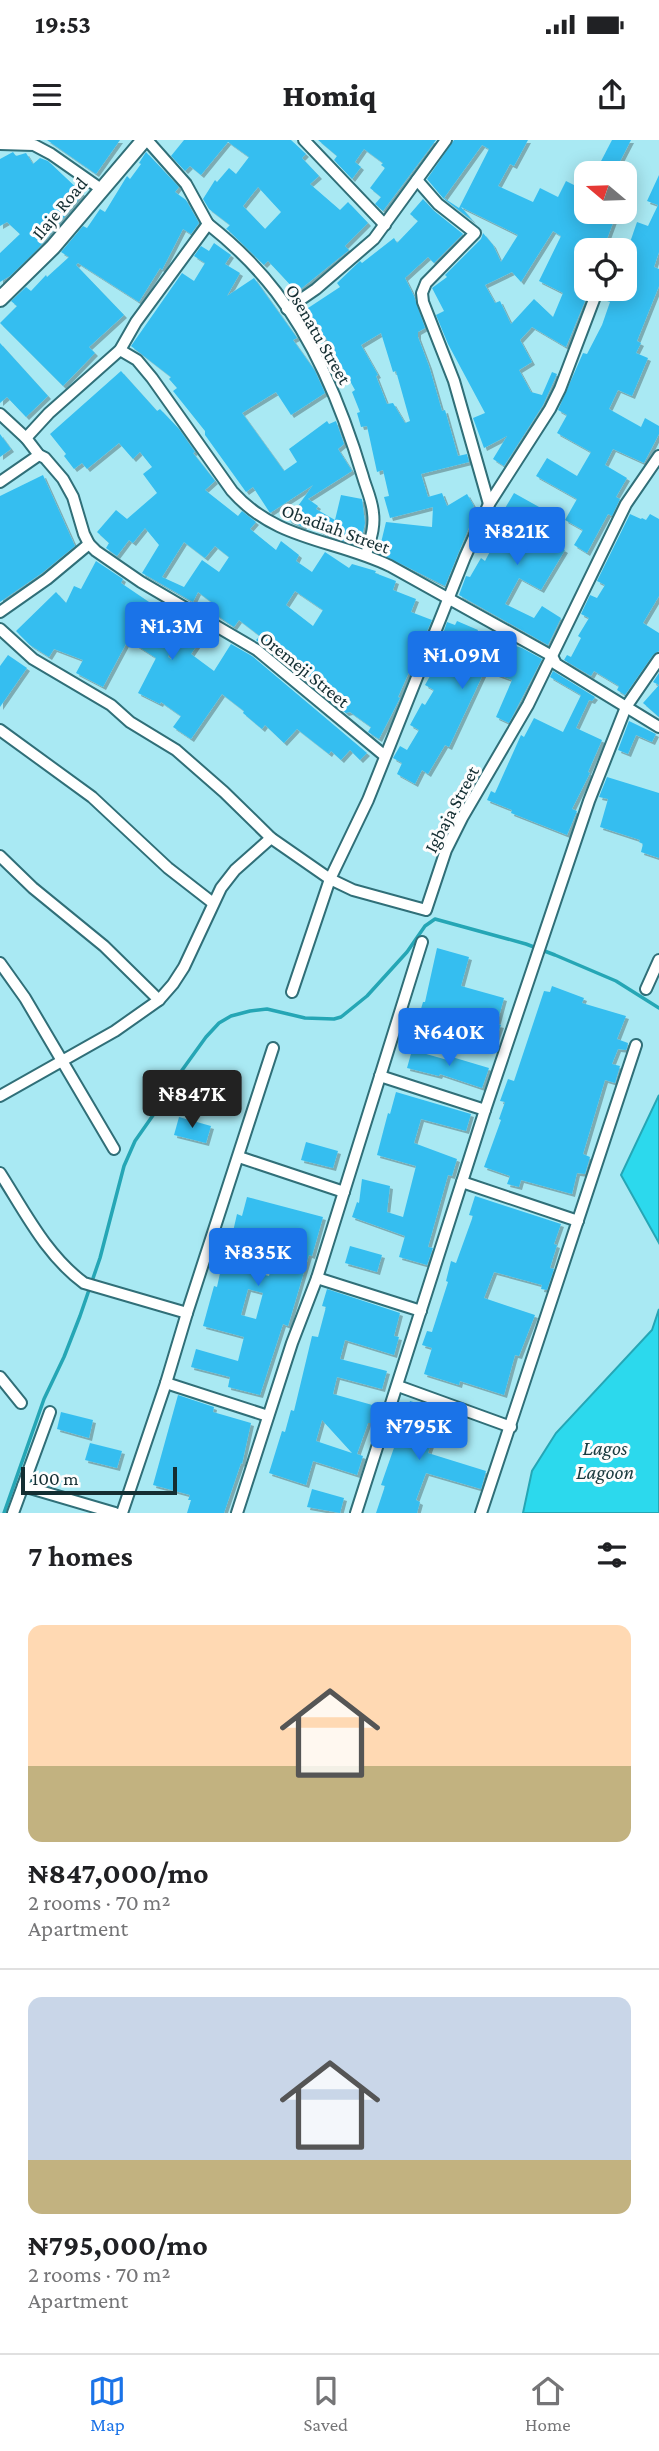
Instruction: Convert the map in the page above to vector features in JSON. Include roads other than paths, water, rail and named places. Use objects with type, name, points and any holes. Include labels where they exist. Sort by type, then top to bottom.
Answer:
[{"type":"street","name":"Ilaje Road","points":[[0,299],[53,247],[146,140]]},
{"type":"street","name":"Osenatu Street","points":[[146,140],[186,184],[208,224],[241,253],[276,292],[333,391],[353,442],[373,510],[374,528],[366,555]]},
{"type":"street","points":[[304,140],[385,225]]},
{"type":"street","points":[[287,309],[316,289],[374,239],[446,140]]},
{"type":"street","points":[[0,144],[34,145],[101,189]]},
{"type":"street","points":[[417,180],[439,204],[475,233],[426,283],[422,293],[423,302],[454,381],[489,504]]},
{"type":"street","points":[[26,438],[49,413],[120,350],[136,323],[208,224]]},
{"type":"street","points":[[292,992],[330,878],[368,800],[448,598],[489,504],[555,399],[569,370],[594,301]]},
{"type":"street","name":"Obadiah Street","points":[[120,350],[137,360],[152,378],[245,506],[281,529],[366,555],[448,598],[552,656],[556,664],[659,727]]},
{"type":"street","points":[[0,414],[63,479],[73,497],[89,544],[47,579],[0,612]]},
{"type":"street","points":[[0,482],[39,455]]},
{"type":"street","name":"Igbaja Street","points":[[0,629],[33,659],[111,705],[130,722],[176,750],[271,838],[330,878],[353,890],[426,910],[446,850],[528,705],[626,504],[659,456]]},
{"type":"street","name":"Oremeji Street","points":[[89,544],[141,582],[257,650],[385,756]]},
{"type":"street","points":[[356,1513],[485,1110],[589,801],[626,707],[659,659]]},
{"type":"street","points":[[0,730],[92,797],[168,868],[213,903]]},
{"type":"street","points":[[0,1096],[115,1031],[159,1000],[184,967],[213,903],[235,870],[271,838]]},
{"type":"street","points":[[0,856],[33,888],[104,946],[159,1000]]},
{"type":"street","points":[[237,1513],[317,1278],[422,942]]},
{"type":"street","points":[[646,989],[659,960]]},
{"type":"street","points":[[0,963],[25,998],[114,1149]]},
{"type":"street","points":[[481,1513],[636,1045]]},
{"type":"street","points":[[122,1513],[273,1048]]},
{"type":"street","points":[[380,1076],[485,1110]]},
{"type":"street","points":[[239,1157],[344,1192]]},
{"type":"street","points":[[0,1173],[58,1262],[84,1283],[187,1313]]},
{"type":"street","points":[[462,1182],[578,1221]]},
{"type":"street","points":[[317,1278],[421,1311]]},
{"type":"street","points":[[0,1377],[21,1403]]},
{"type":"street","points":[[166,1383],[268,1416]]},
{"type":"street","points":[[398,1386],[511,1427]]},
{"type":"street","points":[[13,1513],[50,1412]]},
{"type":"street","points":[[23,1486],[115,1513]]},
{"type":"water","points":[[659,1095],[659,1243],[621,1175]]},
{"type":"water","name":"Lagos Lagoon","points":[[659,1309],[659,1513],[523,1513],[532,1471],[556,1433],[652,1330]]},
{"type":"waterway","points":[[4,1513],[44,1399],[80,1316],[100,1258],[124,1166],[135,1141],[167,1091],[219,1023],[231,1016],[267,1009],[305,1018],[341,1017],[367,996],[407,952],[425,926],[435,919],[526,944],[555,955],[616,981],[659,1008]]}]
